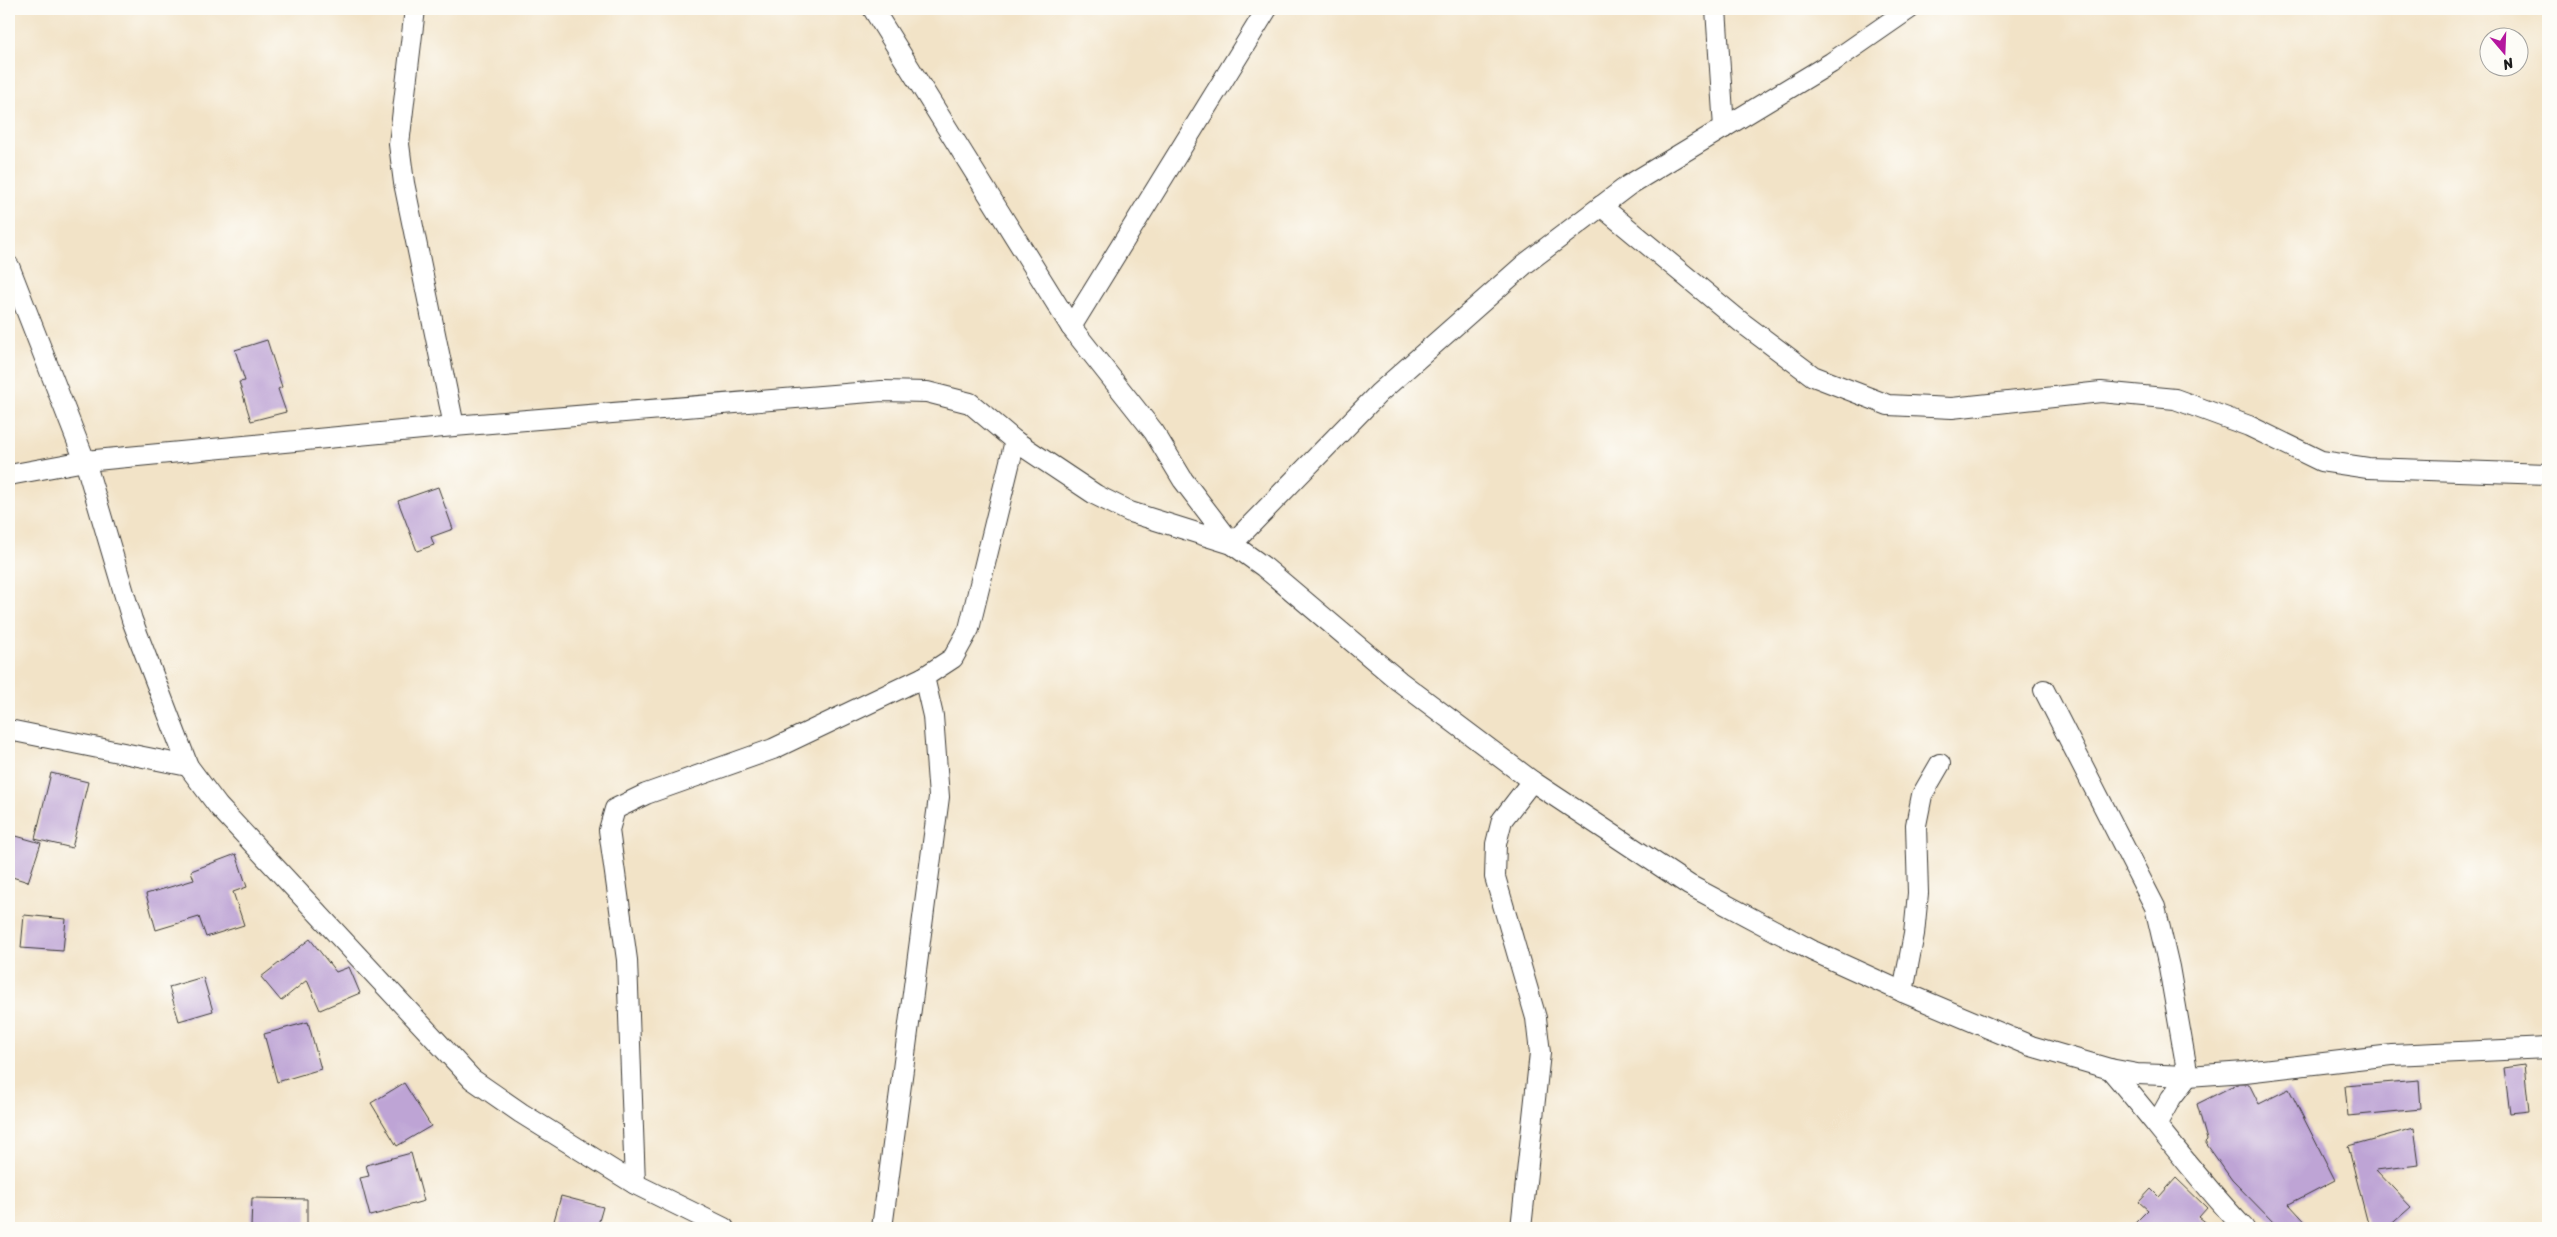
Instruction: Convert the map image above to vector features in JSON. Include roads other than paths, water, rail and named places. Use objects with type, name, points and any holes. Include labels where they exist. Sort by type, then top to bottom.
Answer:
[{"type":"street","points":[[415,9],[399,144],[404,183],[454,426]]},
{"type":"street","points":[[873,9],[1072,327],[1154,432],[1183,480],[1232,544],[1264,567],[1399,681],[1532,781],[1689,885],[1813,950],[1903,992],[2031,1046],[2110,1069],[2145,1075],[2188,1076],[2245,1072],[2392,1055],[2548,1048]]},
{"type":"street","points":[[1072,327],[1267,9]]},
{"type":"street","points":[[1716,9],[1724,128]]},
{"type":"street","points":[[1232,544],[1379,393],[1525,264],[1629,184],[1831,63],[1909,9]]},
{"type":"street","points":[[1601,206],[1741,322],[1813,376],[1888,405],[1952,408],[2101,392],[2175,399],[2249,426],[2321,461],[2368,468],[2548,474]]},
{"type":"street","points":[[9,266],[85,461],[132,620],[188,766],[218,806],[472,1078],[521,1113],[635,1184],[724,1228]]},
{"type":"street","points":[[9,476],[85,461],[454,426],[882,391],[918,392],[970,403],[1015,441],[1096,495],[1130,512],[1232,544]]},
{"type":"street","points":[[635,1184],[628,960],[609,830],[616,809],[646,794],[774,749],[924,677],[953,658],[969,629],[1015,441]]},
{"type":"street","points":[[882,1228],[939,797],[933,716],[924,677]]},
{"type":"street","points":[[2044,690],[2155,907],[2169,967],[2188,1076],[2171,1098],[2157,1123]]},
{"type":"street","points":[[9,730],[188,766]]},
{"type":"street","points":[[1903,992],[1914,934],[1918,893],[1916,825],[1922,795],[1940,764]]},
{"type":"street","points":[[1521,1228],[1540,1053],[1536,1018],[1496,877],[1496,844],[1502,820],[1532,781]]},
{"type":"street","points":[[2110,1069],[2157,1123],[2194,1173],[2244,1228]]}]
